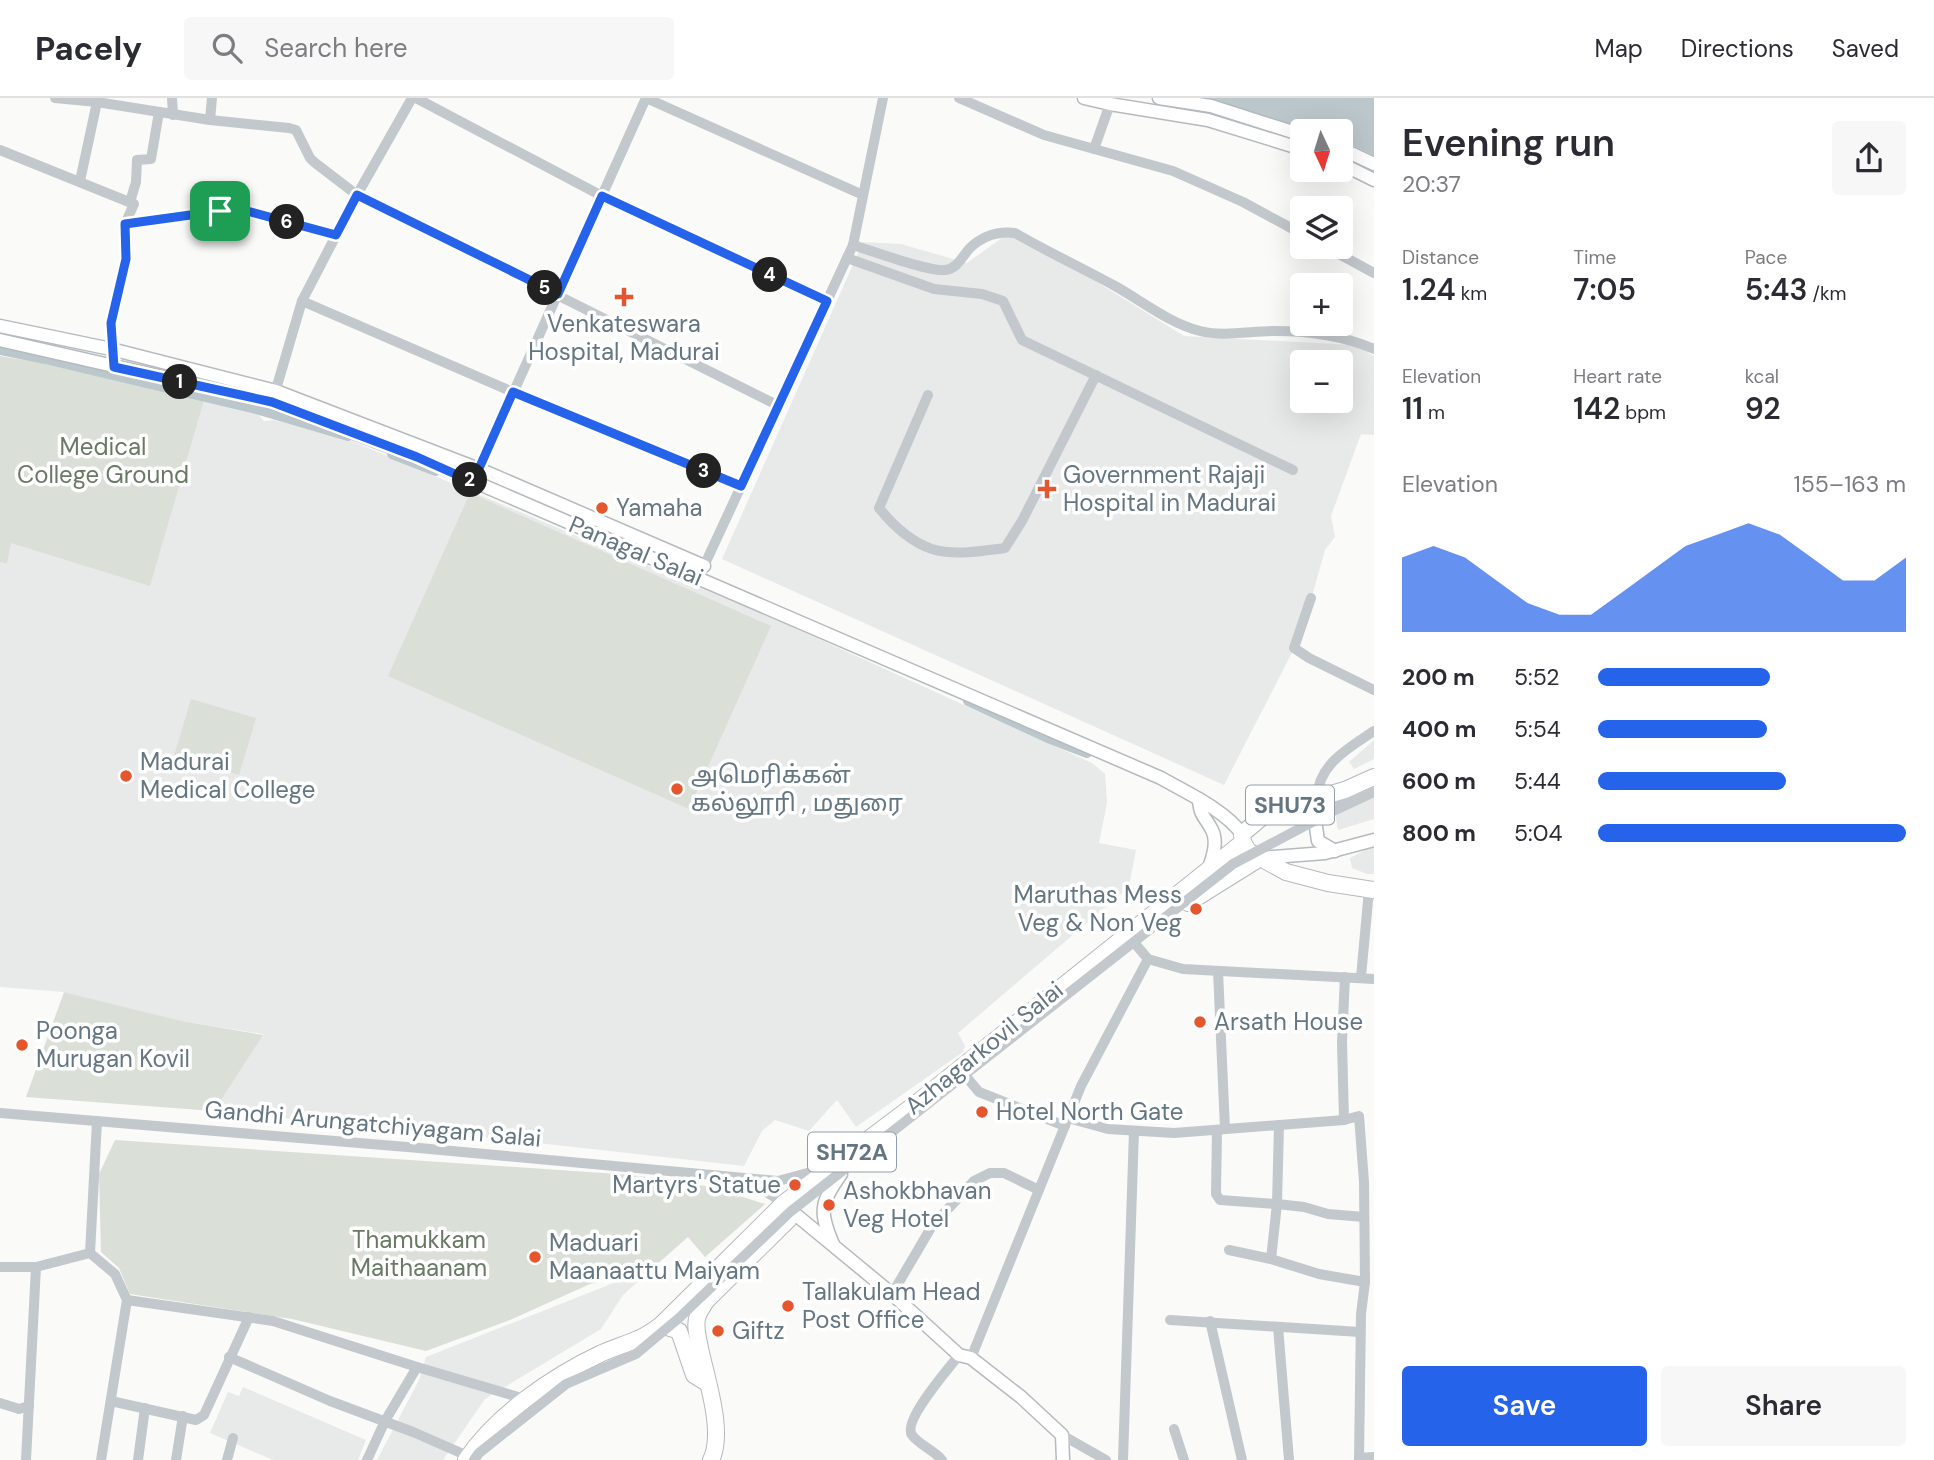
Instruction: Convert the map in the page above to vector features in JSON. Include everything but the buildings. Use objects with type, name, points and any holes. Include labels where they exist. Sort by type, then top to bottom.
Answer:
[{"type":"highway","name":"SHU73","points":[[1371,890],[1286,872],[1248,851],[1242,838],[1261,818],[1278,809],[1345,790],[1374,777]]},
{"type":"highway","name":"Azhagarkovil Salai","points":[[469,1459],[476,1445],[525,1399],[555,1378],[604,1352],[641,1338],[661,1325],[789,1209],[1209,869],[1242,838]]},
{"type":"highway","name":"Azhagarkovil Salai","points":[[841,1167],[968,1079],[1185,905],[1260,858]]},
{"type":"highway","name":"Azhagarkovil Salai","points":[[707,1383],[696,1325],[698,1314],[706,1301],[789,1209]]},
{"type":"highway","points":[[661,1325],[679,1331],[694,1375],[707,1383],[717,1425],[717,1441],[711,1460]]},
{"type":"main road","points":[[1084,98],[1137,103],[1208,120],[1290,145]]},
{"type":"main road","points":[[1158,98],[1211,106],[1290,131]]},
{"type":"main road","points":[[1353,154],[1374,164]]},
{"type":"main road","points":[[1353,170],[1374,180]]},
{"type":"main road","name":"Panagal Salai","points":[[0,326],[113,350],[274,396],[479,469],[704,566]]},
{"type":"main road","name":"Panagal Salai","points":[[0,340],[114,367],[274,396],[1161,778],[1234,823],[1242,838]]},
{"type":"main road","points":[[1317,798],[1314,813],[1318,841],[1335,851]]},
{"type":"main road","points":[[1199,799],[1199,811],[1213,832],[1214,851],[1209,869]]},
{"type":"main road","points":[[1260,858],[1335,851],[1374,840]]},
{"type":"main road","points":[[834,1247],[822,1214],[828,1192],[841,1167]]},
{"type":"main road","points":[[789,1209],[965,1356],[1021,1397],[1062,1435],[1063,1460]]},
{"type":"street","points":[[55,98],[97,102],[173,116],[296,130],[310,158],[357,195],[779,406]]},
{"type":"street","points":[[173,98],[173,116]]},
{"type":"street","points":[[210,120],[212,98]]},
{"type":"street","points":[[274,396],[302,300],[357,195],[414,98],[602,196],[827,301]]},
{"type":"street","points":[[473,482],[646,98],[863,195]]},
{"type":"street","points":[[704,566],[853,245],[883,98]]},
{"type":"street","points":[[959,98],[1044,135],[1173,171],[1243,202],[1290,227]]},
{"type":"street","points":[[1094,149],[1103,101]]},
{"type":"street","points":[[80,181],[97,102]]},
{"type":"street","points":[[130,202],[137,160],[150,159],[159,112]]},
{"type":"street","points":[[0,150],[134,204],[125,224],[126,259],[111,323],[114,367]]},
{"type":"street","points":[[125,224],[234,209],[336,235]]},
{"type":"street","points":[[853,245],[944,270],[954,267],[969,249],[981,240],[1004,232],[1015,233],[1177,322],[1200,331],[1290,332],[1331,336],[1374,349]]},
{"type":"street","points":[[847,258],[934,289],[982,294],[1003,301],[1022,340],[1293,470]]},
{"type":"street","points":[[1348,259],[1374,273]]},
{"type":"street","points":[[302,300],[513,392],[741,486]]},
{"type":"street","points":[[928,395],[878,508],[891,523],[931,549],[950,552],[1005,548],[1022,521],[1096,375]]},
{"type":"street","points":[[1311,598],[1294,648],[1374,690]]},
{"type":"street","points":[[1374,731],[1325,769],[1317,785],[1317,798],[1342,800],[1361,798],[1374,793]]},
{"type":"street","points":[[229,1357],[330,1401],[385,1421],[469,1459],[566,1384],[636,1354],[679,1318],[790,1212],[1233,864],[1329,813],[1374,793]]},
{"type":"street","points":[[1361,977],[1371,890]]},
{"type":"street","points":[[1137,946],[1148,959],[1183,969],[1374,979]]},
{"type":"street","points":[[942,1460],[912,1435],[910,1426],[919,1408],[965,1356],[1039,1190],[1081,1086],[1148,959]]},
{"type":"street","points":[[1218,971],[1221,1130],[1217,1197],[1226,1202],[1277,1204],[1304,1207],[1328,1214],[1364,1217]]},
{"type":"street","points":[[1344,1120],[1342,1042],[1345,977]]},
{"type":"street","points":[[968,1079],[979,1092],[1066,1122],[1108,1129],[1174,1133],[1344,1120],[1359,1116],[1369,1182],[1364,1217],[1359,1459],[1374,1457]]},
{"type":"street","name":"Gandhi Arungatchiyagam Salai","points":[[0,1113],[778,1181],[841,1167]]},
{"type":"street","points":[[90,1253],[97,1121]]},
{"type":"street","points":[[1271,1259],[1277,1204],[1279,1125]]},
{"type":"street","points":[[1123,1460],[1134,1131]]},
{"type":"street","points":[[892,1294],[932,1226],[974,1181],[990,1173],[1004,1174],[1039,1190]]},
{"type":"street","name":"Gandhi Arungatchiyagam Salai","points":[[743,1178],[789,1209]]},
{"type":"street","points":[[1229,1250],[1364,1282]]},
{"type":"street","points":[[0,1267],[36,1266],[90,1253]]},
{"type":"street","points":[[90,1253],[115,1274],[127,1300],[101,1460]]},
{"type":"street","points":[[26,1460],[36,1266]]},
{"type":"street","points":[[127,1300],[273,1321],[525,1399]]},
{"type":"street","points":[[111,1401],[200,1419],[249,1317]]},
{"type":"street","points":[[1170,1320],[1360,1332]]},
{"type":"street","points":[[1210,1321],[1242,1460]]},
{"type":"street","points":[[1278,1327],[1289,1460]]},
{"type":"street","points":[[1360,1357],[1374,1357]]},
{"type":"street","points":[[367,1460],[385,1421],[417,1367]]},
{"type":"street","points":[[0,1403],[19,1409],[29,1406]]},
{"type":"street","points":[[138,1460],[145,1408]]},
{"type":"street","points":[[176,1460],[183,1416]]},
{"type":"street","points":[[1174,1429],[1184,1460]]},
{"type":"street","points":[[1062,1435],[1106,1460]]},
{"type":"street","points":[[227,1460],[233,1437]]},
{"type":"shaded area","points":[[1190,98],[1374,98],[1374,156],[1353,146],[1353,119],[1290,119],[1290,124],[1210,101]]},
{"type":"shaded area","name":"Government Rajaji Hospital in Madurai","points":[[1013,230],[1184,336],[1354,345],[1374,356],[1374,435],[1361,434],[1331,516],[1335,537],[1325,550],[1301,635],[1224,785],[722,559],[863,242],[901,244],[967,263]]},
{"type":"shaded area","name":"அமெரிக்கன் கல்லூரி , மதுரை","points":[[36,362],[257,413],[264,421],[274,420],[347,439],[786,624],[1092,763],[1105,774],[1107,803],[1099,843],[1136,850],[1129,887],[958,1033],[965,1046],[963,1052],[856,1127],[837,1100],[809,1131],[775,1120],[762,1131],[744,1166],[214,1111],[263,1034],[182,1021],[64,992],[0,987],[0,562],[7,564]]},
{"type":"shaded area","points":[[1374,740],[1374,759],[1354,769],[1349,762]]},
{"type":"shaded area","points":[[1374,793],[1374,819],[1338,830],[1337,807]]},
{"type":"shaded area","points":[[1374,845],[1374,874],[1352,868],[1350,858]]},
{"type":"shaded area","points":[[654,1267],[623,1295],[601,1329],[485,1399],[443,1460],[377,1460],[419,1380],[426,1357]]},
{"type":"shaded area","points":[[243,1387],[366,1440],[358,1460],[273,1460],[210,1433],[228,1392],[239,1396]]},
{"type":"green space","name":"Medical College Ground","points":[[0,356],[204,400],[150,586],[11,543],[7,564],[0,562]]},
{"type":"green space","points":[[470,493],[771,626],[689,809],[388,676]]},
{"type":"green space","points":[[191,699],[256,718],[239,775],[174,756]]},
{"type":"green space","points":[[64,992],[182,1021],[263,1035],[214,1111],[26,1097]]},
{"type":"green space","name":"Thamukkam Maithaanam","points":[[115,1140],[632,1175],[712,1187],[765,1204],[705,1257],[688,1237],[654,1267],[590,1284],[510,1320],[426,1351],[292,1319],[130,1294],[119,1268],[101,1252],[99,1174]]},
{"type":"waterway","points":[[0,350],[256,409],[348,436]]},
{"type":"waterway","points":[[392,454],[436,471]]},
{"type":"waterway","points":[[968,701],[1087,753]]},
{"type":"place","name":"Venkateswara Hospital, Madurai","points":[[624,297]]},
{"type":"place","name":"Government Rajaji Hospital in Madurai","points":[[1047,489]]},
{"type":"place","name":"Yamaha","points":[[602,508]]},
{"type":"place","name":"Madurai Medical College","points":[[126,776]]},
{"type":"place","name":"அமெரிக்கன் கல்லூரி , மதுரை","points":[[677,789]]},
{"type":"place","name":"Maruthas Mess Veg & Non Veg","points":[[1196,909]]},
{"type":"place","name":"Arsath House","points":[[1200,1022]]},
{"type":"place","name":"Poonga Murugan Kovil","points":[[22,1045]]},
{"type":"place","name":"Hotel North Gate","points":[[982,1112]]},
{"type":"place","name":"Martyrs' Statue","points":[[795,1185]]},
{"type":"place","name":"Ashokbhavan Veg Hotel","points":[[829,1205]]},
{"type":"place","name":"Maduari Maanaattu Maiyam","points":[[535,1257]]},
{"type":"place","name":"Tallakulam Head Post Office","points":[[788,1306]]},
{"type":"place","name":"Giftz","points":[[718,1331]]},
{"type":"route","points":[[357,195],[558,294],[602,196],[827,301],[741,486],[513,392],[473,482],[417,457],[272,402],[114,367],[111,323],[126,259],[125,224],[220,211],[247,211],[336,235],[357,195]]}]
